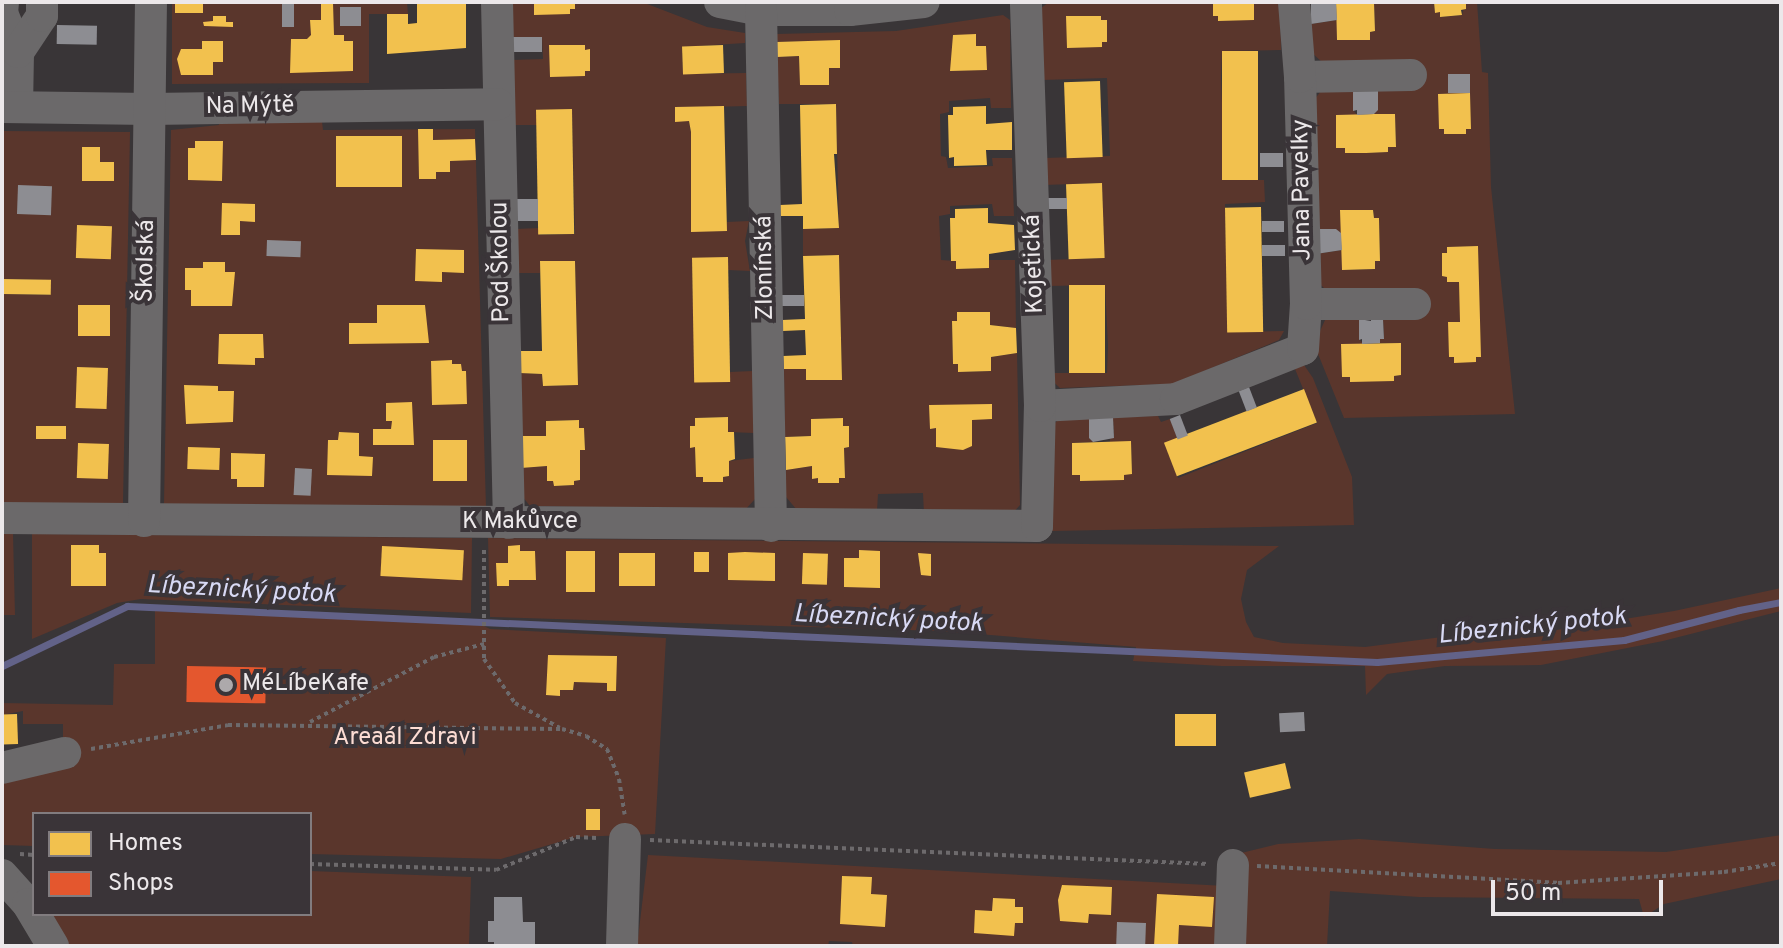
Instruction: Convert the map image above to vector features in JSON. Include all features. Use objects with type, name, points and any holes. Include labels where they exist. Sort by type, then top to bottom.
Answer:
[{"type":"street","points":[[3,2],[2,13],[18,52]]},
{"type":"street","points":[[9,107],[18,52],[42,16],[42,2]]},
{"type":"street","name":"Školská","points":[[144,521],[151,2]]},
{"type":"street","name":"Pod Školou","points":[[496,523],[497,2]]},
{"type":"street","points":[[720,2],[761,10],[850,10],[924,2]]},
{"type":"street","name":"Kojetická","points":[[1026,2],[1040,406],[1037,526]]},
{"type":"street","name":"Jana Pavelky","points":[[1040,406],[1176,399],[1303,349],[1306,304],[1300,77],[1294,2]]},
{"type":"street","name":"Zlonínská","points":[[761,10],[771,526]]},
{"type":"street","points":[[1300,77],[1411,75]]},
{"type":"street","name":"Na Mýtě","points":[[9,107],[150,109],[498,104]]},
{"type":"street","points":[[1306,304],[1415,304]]},
{"type":"street","name":"K Makůvce","points":[[2,518],[1037,526]]},
{"type":"street","points":[[2,768],[65,753]]},
{"type":"street","points":[[622,946],[625,839]]},
{"type":"street","points":[[1230,946],[1233,865]]},
{"type":"street","points":[[2,875],[32,911]]},
{"type":"street","points":[[35,916],[53,946]]},
{"type":"path","points":[[496,523],[485,612],[484,659],[515,703],[607,749],[619,779],[625,839]]},
{"type":"path","points":[[308,724],[434,657],[484,644]]},
{"type":"path","points":[[65,753],[228,725],[562,729]]},
{"type":"path","points":[[312,864],[496,870],[576,837]]},
{"type":"green space","points":[[172,2],[407,2],[408,14],[369,14],[369,83],[172,84]]},
{"type":"green space","points":[[512,2],[642,2],[707,27],[745,33],[745,43],[682,47],[683,74],[746,73],[747,106],[675,108],[675,121],[689,121],[691,132],[691,231],[727,231],[727,222],[749,221],[745,241],[750,271],[728,270],[692,259],[693,308],[730,382],[730,372],[753,371],[754,433],[728,432],[728,417],[695,418],[695,426],[690,427],[690,447],[695,447],[696,477],[703,477],[703,482],[723,482],[723,477],[729,476],[729,461],[754,458],[755,499],[745,510],[530,506],[522,496],[521,468],[547,466],[547,480],[553,481],[554,486],[574,485],[574,481],[580,480],[580,450],[585,450],[584,429],[579,428],[578,420],[546,421],[546,436],[520,436],[519,373],[542,374],[543,386],[578,385],[575,261],[540,261],[540,273],[517,273],[516,229],[539,228],[540,235],[575,234],[572,110],[537,110],[537,125],[514,125],[512,60],[543,59],[542,37],[513,38]]},
{"type":"green space","points":[[1049,2],[1280,2],[1281,50],[1222,51],[1221,77],[1225,180],[1264,180],[1265,202],[1225,204],[1228,332],[1284,331],[1279,340],[1173,384],[1060,388],[1048,377],[1048,373],[1107,373],[1108,346],[1105,285],[1046,286],[1046,260],[1104,258],[1102,183],[1044,185],[1044,158],[1110,156],[1107,78],[1042,80],[1040,9]]},
{"type":"green space","points":[[1374,2],[1434,2],[1435,12],[1440,12],[1441,17],[1462,15],[1466,2],[1477,2],[1482,72],[1488,73],[1491,187],[1515,414],[1344,418],[1314,344],[1326,318],[1359,319],[1359,339],[1394,376],[1401,375],[1401,343],[1380,343],[1380,339],[1384,338],[1383,319],[1327,291],[1316,280],[1316,254],[1342,250],[1343,270],[1375,269],[1375,261],[1380,260],[1379,218],[1374,218],[1373,210],[1341,210],[1341,233],[1316,229],[1313,101],[1322,90],[1353,90],[1357,115],[1336,116],[1337,148],[1345,148],[1345,153],[1387,152],[1388,147],[1396,146],[1395,115],[1374,114],[1378,90],[1418,88],[1416,60],[1322,62],[1311,52],[1311,24],[1337,20],[1337,40],[1369,40],[1370,32],[1375,31]]},
{"type":"green space","points":[[1003,15],[1010,20],[1011,108],[991,108],[990,98],[949,101],[949,112],[940,114],[941,156],[946,157],[948,168],[993,166],[992,158],[1012,158],[1014,216],[994,216],[992,204],[950,206],[950,214],[939,216],[941,260],[956,261],[957,269],[989,268],[989,260],[1015,260],[1016,328],[990,325],[990,312],[958,312],[957,321],[952,321],[953,363],[958,364],[959,372],[991,371],[991,357],[1017,353],[1020,505],[1011,515],[924,514],[923,493],[878,494],[877,511],[797,510],[786,497],[786,470],[812,466],[812,478],[818,478],[819,483],[838,483],[839,478],[845,477],[844,448],[849,447],[849,427],[843,426],[843,418],[811,419],[811,436],[785,437],[784,369],[806,369],[807,380],[842,379],[839,255],[803,256],[803,229],[839,228],[836,104],[779,104],[777,57],[799,56],[801,85],[829,85],[829,68],[840,68],[840,41],[776,42],[776,34],[896,31]]},
{"type":"green space","points":[[321,113],[323,130],[475,129],[486,507],[164,504],[171,130],[219,125],[217,115]]},
{"type":"green space","points":[[2,131],[130,132],[123,503],[3,503],[2,294],[50,295],[51,280],[2,279]]},
{"type":"green space","points":[[1304,365],[1313,378],[1352,477],[1354,525],[1052,531],[1050,428],[1060,418],[1089,417],[1089,438],[1093,442],[1072,443],[1072,475],[1132,474],[1131,442],[1110,442],[1110,438],[1114,438],[1113,417],[1158,416],[1161,422],[1170,419],[1178,440],[1165,445],[1178,478],[1317,423],[1295,369]]},
{"type":"green space","points":[[2,533],[13,534],[15,615],[2,615]]},
{"type":"green space","points":[[32,534],[472,538],[471,613],[141,599],[117,603],[32,639]]},
{"type":"green space","points":[[488,538],[1279,546],[1247,570],[1241,599],[1246,622],[1254,637],[1283,643],[1365,647],[1442,637],[1473,640],[1520,636],[1674,611],[1781,588],[1781,611],[1663,641],[1541,665],[1445,666],[1387,674],[1366,695],[1365,666],[1222,666],[1133,661],[1136,647],[941,631],[490,617]]},
{"type":"green space","name":"Areaál Zdravi","points":[[155,611],[480,624],[490,629],[666,638],[655,834],[576,837],[501,859],[312,854],[312,812],[32,812],[32,846],[2,845],[2,772],[63,748],[63,724],[23,724],[23,711],[2,715],[2,703],[113,705],[114,664],[155,664]]},
{"type":"green space","points":[[1781,835],[1781,879],[1664,904],[1644,917],[1639,899],[1419,897],[1330,891],[1327,946],[1235,946],[1237,854],[1278,844],[1359,839],[1495,849],[1666,852]]},
{"type":"green space","points":[[648,855],[1226,886],[1224,946],[853,946],[852,942],[829,941],[828,946],[637,946]]},
{"type":"green space","points":[[312,871],[471,877],[469,946],[64,946],[46,916],[312,916]]},
{"type":"building: Homes","points":[[175,2],[203,2],[203,13],[175,13]]},
{"type":"building: Homes","points":[[417,2],[466,2],[466,48],[387,54],[387,14],[408,14],[408,24],[417,23]]},
{"type":"building: Homes","points":[[534,2],[575,2],[575,9],[570,9],[570,14],[534,15]]},
{"type":"building: Homes","points":[[1213,2],[1254,2],[1254,20],[1218,21],[1218,16],[1213,16]]},
{"type":"building: Homes","points":[[1336,2],[1374,2],[1375,31],[1370,32],[1370,40],[1337,40]]},
{"type":"building: Homes","points":[[1434,2],[1466,2],[1466,9],[1461,10],[1462,15],[1440,17],[1440,12],[1435,13]]},
{"type":"building: Homes","points":[[321,3],[333,3],[334,35],[344,35],[344,41],[353,41],[353,71],[290,73],[291,39],[307,39],[311,35],[310,20],[321,20]]},
{"type":"building: Homes","points":[[213,16],[226,16],[226,22],[233,22],[233,27],[204,26],[203,22],[213,21]]},
{"type":"building: Homes","points":[[1066,16],[1101,16],[1101,20],[1107,20],[1107,42],[1102,42],[1102,47],[1067,48]]},
{"type":"building: Homes","points":[[976,34],[976,46],[986,46],[987,70],[950,71],[953,35]]},
{"type":"building: Homes","points":[[840,40],[840,68],[829,68],[829,85],[800,85],[799,56],[777,57],[776,42]]},
{"type":"building: Homes","points":[[202,41],[223,41],[223,62],[213,62],[213,75],[181,75],[177,59],[181,49],[202,49]]},
{"type":"building: Homes","points":[[549,45],[585,45],[585,50],[590,49],[590,71],[585,71],[585,76],[550,77]]},
{"type":"building: Homes","points":[[723,45],[724,73],[683,74],[682,46]]},
{"type":"building: Homes","points":[[1222,51],[1258,51],[1258,180],[1222,180]]},
{"type":"building: Homes","points":[[1100,81],[1103,157],[1067,158],[1064,82]]},
{"type":"building: Homes","points":[[1470,93],[1471,129],[1466,129],[1466,134],[1444,134],[1444,129],[1439,129],[1438,94]]},
{"type":"building: Homes","points":[[836,104],[837,154],[834,154],[839,228],[803,229],[803,216],[780,216],[780,205],[802,204],[800,105]]},
{"type":"building: Homes","points":[[724,106],[727,231],[691,232],[691,132],[689,121],[675,122],[675,107]]},
{"type":"building: Homes","points":[[986,106],[986,124],[1012,122],[1012,150],[986,150],[987,165],[954,166],[954,157],[949,158],[948,115],[953,115],[953,107]]},
{"type":"building: Homes","points":[[572,109],[574,234],[538,235],[536,110]]},
{"type":"building: Homes","points":[[1395,114],[1396,147],[1388,147],[1388,152],[1345,153],[1345,148],[1336,148],[1336,115]]},
{"type":"building: Homes","points":[[418,129],[433,129],[433,140],[475,139],[476,160],[450,161],[450,172],[436,172],[436,179],[419,179]]},
{"type":"building: Homes","points":[[336,136],[402,136],[402,187],[336,187]]},
{"type":"building: Homes","points":[[195,141],[223,141],[222,181],[188,180],[188,148],[195,148]]},
{"type":"building: Homes","points":[[82,147],[100,147],[100,162],[114,162],[114,181],[82,181]]},
{"type":"building: Homes","points":[[1102,183],[1105,258],[1069,259],[1066,184]]},
{"type":"building: Homes","points":[[222,203],[255,204],[255,222],[240,221],[240,235],[221,235]]},
{"type":"building: Homes","points":[[1261,207],[1263,332],[1227,333],[1225,208]]},
{"type":"building: Homes","points":[[988,208],[988,223],[1014,225],[1015,250],[989,254],[989,268],[956,269],[956,261],[951,261],[950,218],[955,218],[955,209]]},
{"type":"building: Homes","points":[[1340,210],[1373,210],[1374,218],[1379,218],[1380,261],[1375,261],[1375,269],[1342,270]]},
{"type":"building: Homes","points":[[77,225],[112,226],[111,259],[76,258]]},
{"type":"building: Homes","points":[[1478,246],[1481,357],[1476,357],[1476,362],[1454,363],[1454,357],[1449,357],[1448,322],[1460,322],[1459,282],[1447,282],[1447,277],[1442,276],[1442,253],[1447,253],[1447,247]]},
{"type":"building: Homes","points":[[416,249],[464,250],[464,273],[442,272],[442,282],[415,281]]},
{"type":"building: Homes","points":[[839,255],[842,380],[806,380],[806,369],[784,369],[783,356],[806,355],[805,330],[783,331],[782,320],[805,319],[803,256]]},
{"type":"building: Homes","points":[[728,257],[730,382],[694,383],[692,258]]},
{"type":"building: Homes","points":[[540,261],[575,261],[578,385],[543,386],[542,374],[519,373],[519,351],[542,351]]},
{"type":"building: Homes","points":[[203,262],[225,262],[225,272],[235,272],[232,306],[191,306],[191,290],[185,290],[185,268],[203,268]]},
{"type":"building: Homes","points":[[2,279],[51,280],[51,295],[2,294]]},
{"type":"building: Homes","points":[[1069,285],[1105,285],[1105,373],[1069,373]]},
{"type":"building: Homes","points":[[78,305],[110,305],[110,336],[78,336]]},
{"type":"building: Homes","points":[[377,305],[425,305],[429,343],[349,344],[349,323],[377,323]]},
{"type":"building: Homes","points":[[957,312],[990,312],[990,325],[1016,328],[1017,353],[991,357],[991,371],[958,372],[958,364],[953,364],[952,321],[957,321]]},
{"type":"building: Homes","points":[[219,334],[263,334],[264,358],[255,358],[255,365],[218,364]]},
{"type":"building: Homes","points":[[1401,343],[1401,375],[1394,376],[1394,381],[1350,382],[1350,377],[1342,377],[1341,344]]},
{"type":"building: Homes","points":[[452,360],[452,364],[461,364],[462,371],[466,371],[467,404],[432,405],[431,361]]},
{"type":"building: Homes","points":[[77,367],[108,368],[107,409],[76,408]]},
{"type":"building: Homes","points":[[184,385],[218,386],[218,391],[234,391],[233,422],[186,424]]},
{"type":"building: Homes","points":[[1304,389],[1317,423],[1177,476],[1164,443]]},
{"type":"building: Homes","points":[[412,402],[414,445],[373,445],[373,429],[391,429],[392,421],[386,421],[386,403]]},
{"type":"building: Homes","points":[[992,404],[992,419],[972,420],[972,446],[963,450],[936,447],[936,428],[930,429],[929,405]]},
{"type":"building: Homes","points":[[728,417],[728,432],[734,432],[735,459],[729,461],[729,476],[723,477],[723,482],[703,482],[703,477],[696,477],[695,447],[690,448],[690,426],[695,426],[695,418]]},
{"type":"building: Homes","points":[[843,418],[843,426],[849,426],[849,447],[844,448],[845,478],[839,478],[839,483],[818,483],[818,478],[812,479],[812,466],[786,470],[785,437],[811,436],[811,419]]},
{"type":"building: Homes","points":[[579,420],[579,428],[584,428],[585,450],[580,450],[580,480],[574,481],[574,485],[554,486],[553,481],[547,481],[547,466],[521,468],[520,436],[546,436],[546,421]]},
{"type":"building: Homes","points":[[36,426],[66,426],[66,439],[36,439]]},
{"type":"building: Homes","points":[[339,432],[359,433],[359,456],[373,457],[372,476],[327,475],[328,440],[338,440]]},
{"type":"building: Homes","points":[[433,440],[467,440],[467,481],[433,481]]},
{"type":"building: Homes","points":[[1131,441],[1132,474],[1124,475],[1124,480],[1080,481],[1080,475],[1072,475],[1072,443]]},
{"type":"building: Homes","points":[[78,443],[109,444],[108,479],[77,478]]},
{"type":"building: Homes","points":[[188,447],[220,448],[219,470],[187,469]]},
{"type":"building: Homes","points":[[231,453],[265,454],[264,487],[237,487],[237,479],[231,479]]},
{"type":"building: Homes","points":[[71,545],[99,545],[99,553],[106,553],[106,586],[71,586]]},
{"type":"building: Homes","points":[[520,545],[520,551],[535,551],[536,580],[509,580],[509,586],[497,586],[496,563],[508,563],[508,546]]},
{"type":"building: Homes","points":[[382,546],[464,550],[462,580],[380,576]]},
{"type":"building: Homes","points":[[859,550],[880,551],[880,588],[844,587],[844,558],[859,558]]},
{"type":"building: Homes","points":[[566,551],[595,551],[595,592],[566,592]]},
{"type":"building: Homes","points":[[694,552],[709,552],[709,572],[694,572]]},
{"type":"building: Homes","points":[[619,553],[655,553],[655,586],[619,586]]},
{"type":"building: Homes","points":[[728,553],[775,553],[775,581],[728,580]]},
{"type":"building: Homes","points":[[803,553],[828,554],[827,585],[802,584]]},
{"type":"building: Homes","points":[[918,553],[931,554],[931,576],[921,575]]},
{"type":"building: Homes","points":[[548,655],[617,656],[616,691],[607,691],[607,683],[574,682],[573,690],[560,690],[560,696],[546,695]]},
{"type":"building: Homes","points":[[17,714],[18,744],[3,745],[2,715]]},
{"type":"building: Homes","points":[[1175,714],[1216,714],[1216,746],[1175,746]]},
{"type":"building: Homes","points":[[1285,763],[1291,788],[1250,798],[1244,772]]},
{"type":"building: Homes","points":[[586,809],[600,809],[600,830],[586,830]]},
{"type":"building: Homes","points":[[842,876],[872,877],[871,894],[887,895],[885,927],[840,924]]},
{"type":"building: Homes","points":[[1062,885],[1112,887],[1111,915],[1089,914],[1088,923],[1060,921],[1058,900]]},
{"type":"building: Homes","points":[[1157,894],[1214,897],[1212,927],[1179,925],[1178,946],[1154,946]]},
{"type":"building: Homes","points":[[993,898],[1015,899],[1015,907],[1023,907],[1023,923],[1015,923],[1014,936],[974,933],[975,910],[992,911]]},
{"type":"building: Shops","name":"MéLíbeKafe","points":[[187,666],[266,667],[265,703],[186,702]]},
{"type":"building: Industry","points":[[282,2],[294,2],[294,27],[282,27]]},
{"type":"building: Industry","points":[[1311,2],[1336,3],[1337,20],[1311,24]]},
{"type":"building: Industry","points":[[340,7],[361,7],[361,26],[340,26]]},
{"type":"building: Industry","points":[[57,25],[97,26],[97,45],[57,44]]},
{"type":"building: Industry","points":[[513,37],[542,37],[542,52],[513,52]]},
{"type":"building: Industry","points":[[1448,74],[1470,74],[1470,93],[1448,93]]},
{"type":"building: Industry","points":[[1353,90],[1378,90],[1378,110],[1374,114],[1357,115],[1357,110],[1353,111]]},
{"type":"building: Industry","points":[[1260,153],[1283,153],[1283,167],[1260,167]]},
{"type":"building: Industry","points":[[18,185],[52,186],[51,215],[17,214]]},
{"type":"building: Industry","points":[[1044,198],[1067,198],[1067,209],[1044,209]]},
{"type":"building: Industry","points":[[515,199],[538,199],[538,221],[515,221]]},
{"type":"building: Industry","points":[[1262,221],[1284,221],[1284,232],[1262,232]]},
{"type":"building: Industry","points":[[1316,229],[1336,229],[1341,233],[1342,250],[1316,254]]},
{"type":"building: Industry","points":[[267,240],[301,241],[300,257],[266,256]]},
{"type":"building: Industry","points":[[1262,245],[1285,245],[1285,256],[1262,256]]},
{"type":"building: Industry","points":[[782,295],[804,295],[804,306],[782,306]]},
{"type":"building: Industry","points":[[1371,318],[1383,319],[1384,339],[1380,339],[1380,343],[1362,344],[1362,339],[1359,340],[1359,319],[1371,321]]},
{"type":"building: Industry","points":[[1249,387],[1257,408],[1247,411],[1239,391]]},
{"type":"building: Industry","points":[[1180,415],[1188,436],[1178,439],[1170,419]]},
{"type":"building: Industry","points":[[1089,417],[1113,417],[1114,438],[1093,442],[1089,438]]},
{"type":"building: Industry","points":[[295,468],[312,469],[311,496],[294,495]]},
{"type":"building: Industry","points":[[1304,712],[1305,731],[1280,732],[1279,713]]},
{"type":"building: Industry","points":[[494,897],[522,897],[523,922],[535,922],[535,945],[494,946],[494,942],[488,942],[488,921],[494,921]]},
{"type":"building: Industry","points":[[1117,922],[1146,923],[1145,946],[1116,946]]},
{"type":"waterway","name":"Líbeznický potok","points":[[2,666],[127,606],[1377,662],[1624,640],[1781,602]]},
{"type":"place","name":"MéLíbeKafe","points":[[226,685]]}]
